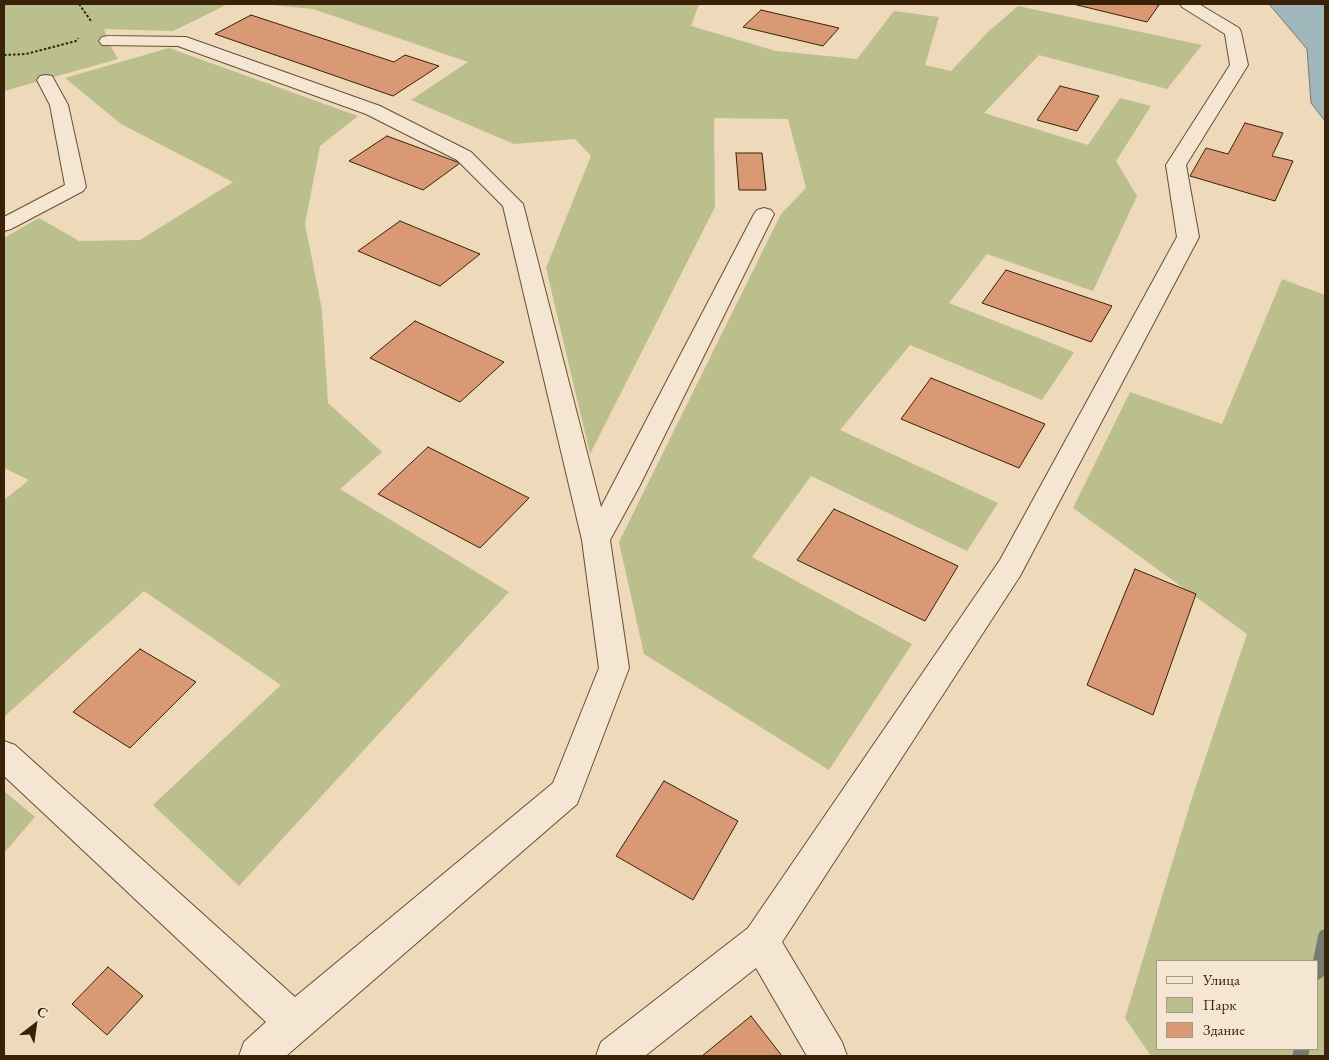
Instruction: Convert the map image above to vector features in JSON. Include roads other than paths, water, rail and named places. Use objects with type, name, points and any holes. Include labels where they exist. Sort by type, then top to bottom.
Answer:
[{"type":"lane","points":[[615,1056],[760,940],[1010,568],[1188,237],[1176,166],[1238,65],[1233,32],[1188,4]]},
{"type":"lane","points":[[108,41],[180,41],[373,110],[464,156],[513,204],[596,540],[614,668],[565,793],[294,1022],[258,1056]]},
{"type":"lane","points":[[4,225],[76,187],[59,105],[46,80]]},
{"type":"lane","points":[[596,540],[626,488],[764,214]]},
{"type":"lane","points":[[4,755],[294,1022]]},
{"type":"lane","points":[[760,940],[828,1056]]},
{"type":"water","points":[[1269,4],[1325,4],[1325,121],[1311,103],[1307,49]]},
{"type":"waterway","points":[[1319,967],[1325,936]]},
{"type":"waterway","points":[[1300,1056],[1302,1050]]}]
